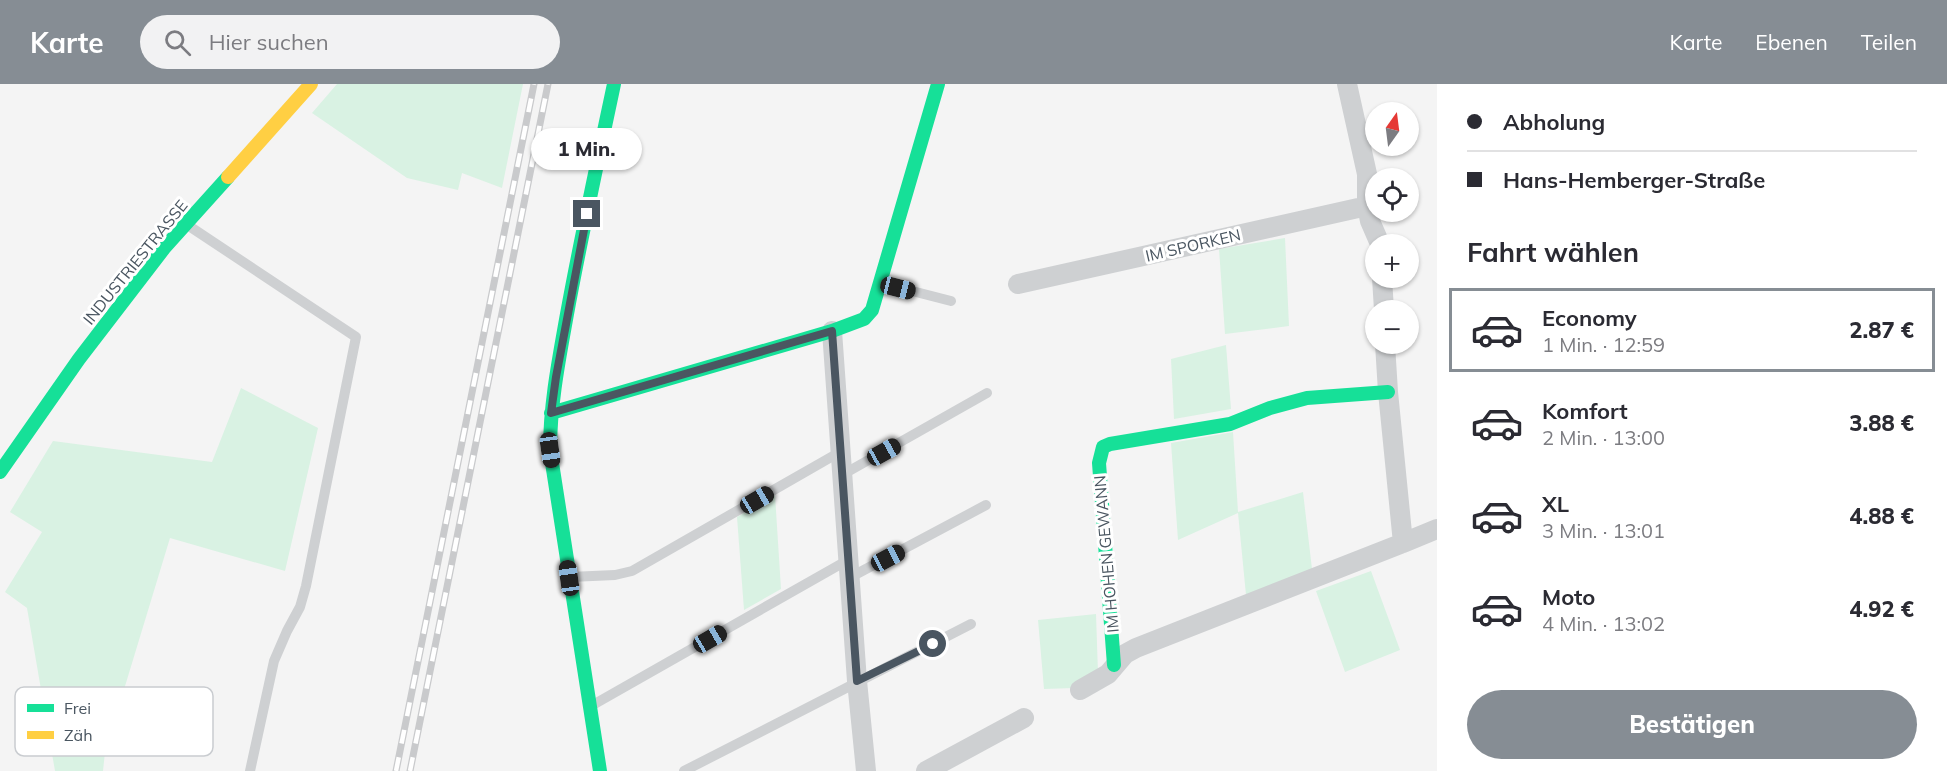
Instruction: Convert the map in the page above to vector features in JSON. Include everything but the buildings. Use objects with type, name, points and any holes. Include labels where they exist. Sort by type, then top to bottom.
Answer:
[{"type":"street","name":"INDUSTRIESTRASSE","points":[[0,472],[85,351],[158,256],[311,84]]},
{"type":"street","points":[[600,771],[550,450],[551,413],[577,259],[614,84]]},
{"type":"street","points":[[551,413],[832,331],[864,319],[872,310],[938,84]]},
{"type":"street","points":[[1347,84],[1366,168]]},
{"type":"street","name":"IM SPORKEN","points":[[1018,284],[1365,206]]},
{"type":"street","points":[[832,331],[857,681],[866,771]]},
{"type":"street","points":[[1386,354],[1403,543],[1437,530]]},
{"type":"street","name":"IM HOHEN GEWANN","points":[[1114,665],[1098,462],[1103,447],[1230,424],[1270,408],[1307,398],[1388,392]]},
{"type":"street","name":"IM HOHEN GEWANN","points":[[1080,690],[1108,674],[1125,654],[1136,648],[1403,543]]},
{"type":"street","points":[[927,771],[1024,718]]},
{"type":"lane","points":[[185,224],[356,337],[306,586],[300,608],[274,661],[250,771]]},
{"type":"lane","points":[[880,283],[951,301]]},
{"type":"lane","points":[[842,475],[987,393]]},
{"type":"lane","points":[[569,578],[615,575],[632,571],[840,452]]},
{"type":"lane","points":[[591,706],[849,569],[986,505]]},
{"type":"lane","points":[[684,771],[971,624]]},
{"type":"green space","points":[[337,84],[523,84],[502,188],[462,173],[458,190],[407,178],[312,113]]},
{"type":"green space","points":[[1285,238],[1289,326],[1225,334],[1219,249]]},
{"type":"green space","points":[[1226,345],[1231,409],[1174,419],[1171,359]]},
{"type":"green space","points":[[241,388],[318,428],[285,571],[170,538],[125,687],[41,687],[27,608],[5,592],[42,532],[10,512],[53,441],[212,462]]},
{"type":"green space","points":[[1233,432],[1238,512],[1303,492],[1312,569],[1246,595],[1238,513],[1178,540],[1171,443]]},
{"type":"green space","points":[[775,495],[781,589],[744,610],[737,517]]},
{"type":"green space","points":[[1371,571],[1400,650],[1345,672],[1316,591]]},
{"type":"green space","points":[[1096,614],[1098,673],[1074,688],[1044,689],[1038,620]]},
{"type":"green space","points":[[52,756],[105,756],[103,771],[55,771]]},
{"type":"railway","points":[[396,771],[534,84]]},
{"type":"railway","points":[[410,771],[548,84]]},
{"type":"traffic: fast","points":[[600,771],[550,450],[550,433],[561,348],[614,84]]},
{"type":"traffic: fast","points":[[551,413],[832,331],[864,319],[872,310],[938,84]]},
{"type":"traffic: fast","points":[[0,472],[79,359],[165,247],[228,177]]},
{"type":"traffic: fast","points":[[1114,665],[1099,463],[1103,447],[1230,424],[1270,408],[1307,398],[1388,392]]},
{"type":"traffic: slow","points":[[228,177],[311,84]]},
{"type":"route","points":[[587,214],[577,259],[551,413],[832,331],[857,681],[933,644]]}]
